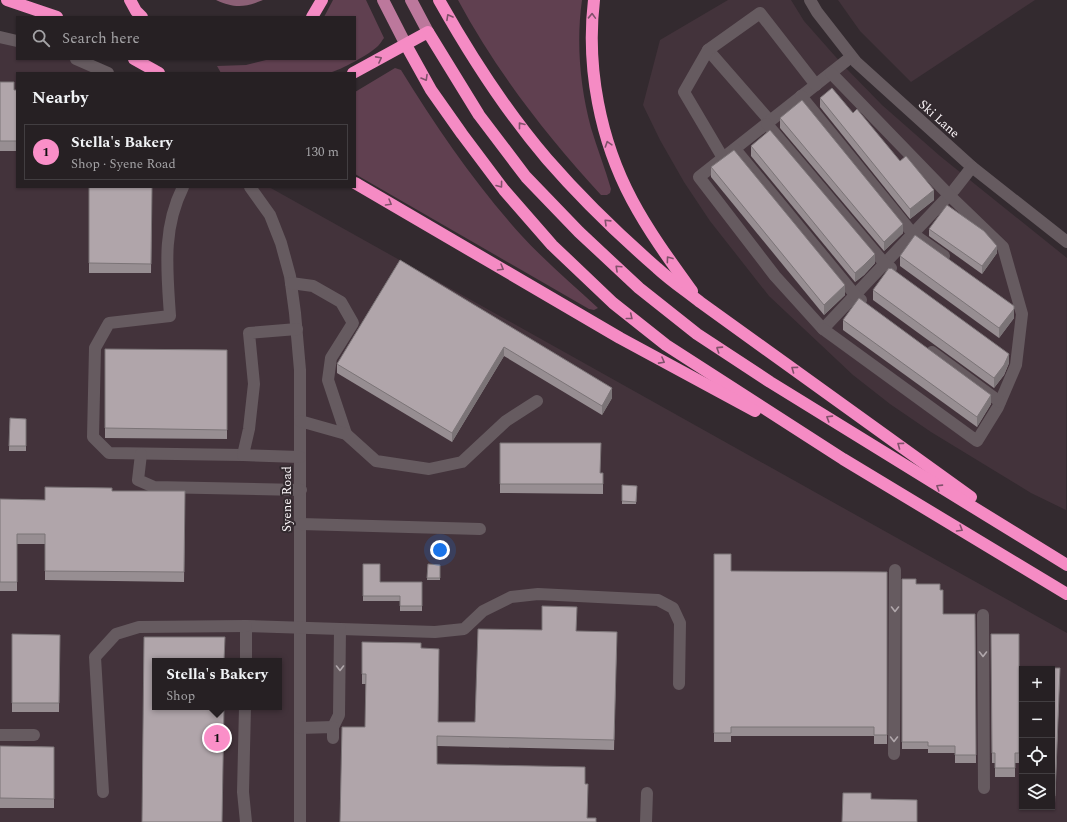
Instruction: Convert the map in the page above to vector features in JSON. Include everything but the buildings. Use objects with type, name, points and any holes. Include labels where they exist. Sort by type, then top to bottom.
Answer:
[{"type":"highway","points":[[7,0],[54,16]]},
{"type":"highway","points":[[130,0],[136,11],[141,16]]},
{"type":"highway","points":[[313,16],[322,0]]},
{"type":"highway","points":[[439,0],[461,39],[505,104],[546,158],[592,207],[630,244],[658,269],[700,302],[857,414],[1044,551]]},
{"type":"highway","points":[[594,0],[592,15],[594,72],[604,130],[614,162],[632,200],[660,248],[700,302]]},
{"type":"highway","points":[[355,72],[428,32],[479,115],[526,177],[579,232],[639,288],[697,334],[763,377],[1067,565]]},
{"type":"highway","points":[[406,45],[431,90],[504,190],[552,245],[613,303],[666,345],[843,459],[1067,594]]},
{"type":"highway","points":[[136,60],[155,71]]},
{"type":"highway","points":[[356,184],[620,338],[843,459]]},
{"type":"main road","points":[[383,0],[406,45]]},
{"type":"main road","points":[[411,0],[428,32]]},
{"type":"street","name":"Ski Lane","points":[[810,0],[817,12],[856,62],[972,167],[1067,242]]},
{"type":"street","points":[[723,158],[684,92],[708,50],[760,13],[816,85]]},
{"type":"street","points":[[0,37],[16,41]]},
{"type":"street","points":[[708,50],[885,264],[897,274]]},
{"type":"street","points":[[831,73],[949,195],[1003,247],[1022,314],[1017,360],[1000,402],[977,441],[823,329],[775,276],[699,177],[851,57]]},
{"type":"street","points":[[78,60],[106,72]]},
{"type":"street","points":[[801,96],[913,234],[951,261]]},
{"type":"street","points":[[735,149],[856,296],[868,305]]},
{"type":"street","points":[[823,329],[856,296],[949,195],[972,167]]},
{"type":"street","points":[[183,188],[169,226],[166,263],[170,316],[108,323],[95,348],[93,438],[109,453],[300,457]]},
{"type":"street","name":"Syene Road","points":[[251,188],[270,215],[281,243],[291,283],[297,329],[300,370],[301,490],[300,822]]},
{"type":"street","points":[[291,283],[312,286],[340,302],[353,323],[331,358],[328,380],[346,434]]},
{"type":"street","points":[[1008,301],[1020,310]]},
{"type":"street","points":[[243,455],[249,429],[254,384],[249,333],[297,329]]},
{"type":"street","points":[[925,346],[1000,402]]},
{"type":"street","points":[[1004,350],[1017,360]]},
{"type":"street","points":[[300,421],[346,434],[376,462],[429,469],[462,462],[506,421],[537,401]]},
{"type":"street","points":[[141,454],[138,480],[154,487],[301,490]]},
{"type":"street","points":[[301,524],[480,529]]},
{"type":"street","points":[[894,754],[895,570]]},
{"type":"street","points":[[103,792],[95,657],[116,634],[139,627],[246,626],[435,632],[464,629],[483,611],[511,597],[538,594],[658,600],[673,608],[680,623],[679,684]]},
{"type":"street","points":[[983,615],[984,788]]},
{"type":"street","points":[[246,626],[246,658]]},
{"type":"street","points":[[300,728],[333,732],[340,715],[340,629]]},
{"type":"street","points":[[245,710],[243,792],[246,822]]},
{"type":"street","points":[[0,735],[34,735]]},
{"type":"street","points":[[646,822],[647,793]]},
{"type":"shaded area","points":[[216,0],[263,0],[245,6],[234,6]]},
{"type":"shaded area","points":[[333,0],[366,0],[384,38],[378,46],[369,53],[341,69],[332,72],[220,72],[217,66],[246,65],[266,60],[356,60],[356,16],[325,16]]},
{"type":"shaded area","points":[[458,0],[582,0],[579,48],[584,97],[591,128],[611,189],[610,193],[607,195],[601,195],[523,102],[489,52]]},
{"type":"shaded area","points":[[728,0],[791,0],[804,21],[842,64],[882,105],[940,156],[1067,258],[1066,510],[1031,493],[931,432],[890,404],[853,375],[769,296],[710,221],[684,182],[660,140],[643,105],[660,40]]},
{"type":"shaded area","points":[[838,0],[1035,0],[911,82],[860,31]]},
{"type":"shaded area","points":[[0,37],[16,41],[16,60],[78,60],[106,72],[16,72],[16,188],[271,188],[1067,633],[1067,822],[0,822]]},
{"type":"shaded area","points":[[395,68],[401,70],[457,155],[504,216],[540,254],[598,308],[594,310],[589,309],[356,175],[356,91]]},
{"type":"place","name":"Stella's Bakery","points":[[217,738]]}]
